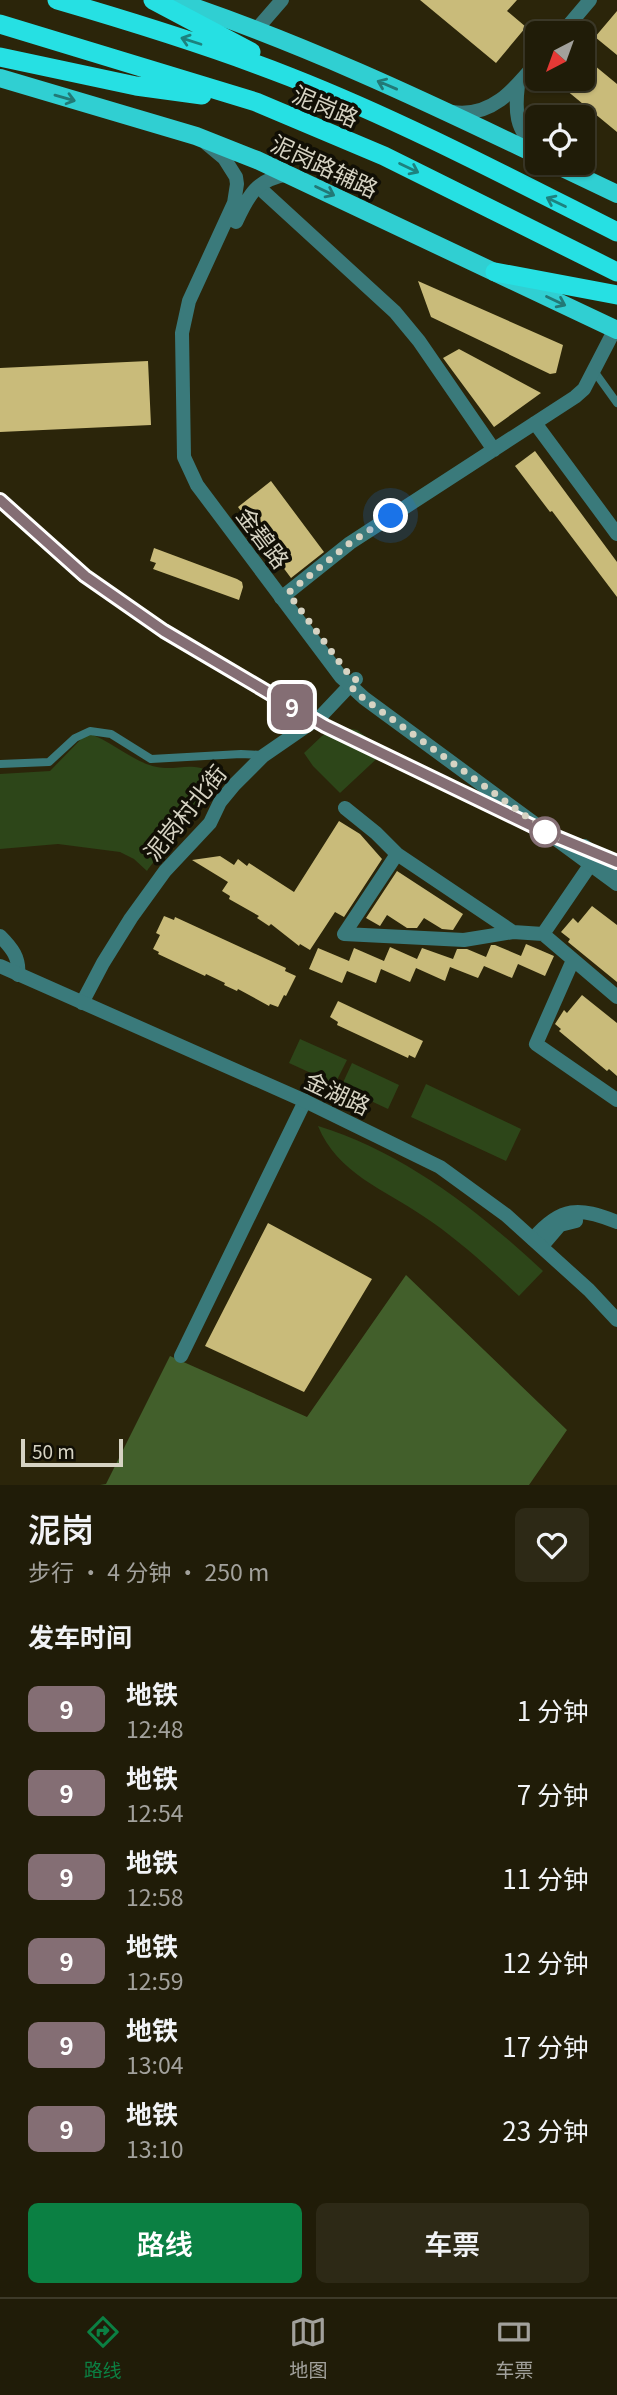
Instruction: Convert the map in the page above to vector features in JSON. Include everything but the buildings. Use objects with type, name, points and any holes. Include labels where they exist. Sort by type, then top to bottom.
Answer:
[{"type":"highway","name":"泥岗路","points":[[57,0],[218,49],[293,78],[384,118],[617,232]]},
{"type":"highway","points":[[153,0],[240,45],[293,78]]},
{"type":"highway","name":"泥岗路","points":[[0,24],[256,102],[384,156],[617,272]]},
{"type":"highway","points":[[0,57],[135,86],[256,102]]},
{"type":"highway","points":[[495,272],[617,295]]},
{"type":"main road","points":[[173,0],[256,30],[444,110],[525,149]]},
{"type":"main road","name":"泥岗路辅路","points":[[0,78],[196,136],[289,174],[616,329]]},
{"type":"main road","points":[[579,175],[617,194]]},
{"type":"street","points":[[256,30],[282,0]]},
{"type":"street","points":[[572,21],[590,0]]},
{"type":"street","points":[[444,110],[470,113],[484,111],[525,77]]},
{"type":"street","points":[[518,85],[516,115],[525,135]]},
{"type":"street","name":"金碧路","points":[[196,136],[224,158],[236,177],[234,203],[189,302],[182,333],[184,457],[197,485],[353,683],[594,859],[617,870]]},
{"type":"street","name":"金碧路","points":[[284,595],[199,472],[192,448],[189,351],[196,304],[246,200],[265,180],[289,174]]},
{"type":"street","points":[[264,192],[395,312],[419,341],[494,450]]},
{"type":"street","points":[[284,595],[350,543],[575,397],[584,389],[616,329]]},
{"type":"street","points":[[535,423],[617,534]]},
{"type":"street","name":"泥岗村北街","points":[[82,1003],[116,941],[158,881],[210,823],[220,802],[233,785],[263,756],[312,724],[353,683]]},
{"type":"street","points":[[345,808],[397,854],[513,932]]},
{"type":"street","points":[[397,854],[344,934],[464,940],[513,932],[543,934],[617,997]]},
{"type":"street","points":[[543,934],[594,859]]},
{"type":"street","name":"金碧路","points":[[594,859],[617,884]]},
{"type":"street","points":[[0,936],[10,946],[19,963],[18,975]]},
{"type":"street","points":[[573,960],[536,1044],[617,1100]]},
{"type":"street","name":"金湖路","points":[[0,966],[305,1101],[440,1167],[482,1196],[537,1242],[617,1320]]},
{"type":"street","points":[[181,1356],[305,1101]]},
{"type":"street","points":[[537,1242],[555,1218],[573,1212],[590,1212],[617,1222]]},
{"type":"street","points":[[537,1242],[561,1226],[575,1221],[589,1221],[617,1231]]},
{"type":"lane","points":[[594,371],[617,403]]},
{"type":"lane","points":[[0,764],[49,762],[75,738],[90,731],[111,734],[152,759],[241,754],[263,756]]},
{"type":"green space","points":[[338,727],[357,730],[385,751],[340,793],[304,753],[322,736]]},
{"type":"green space","points":[[87,733],[148,765],[164,768],[197,767],[211,772],[212,783],[203,803],[147,871],[134,859],[120,852],[58,844],[0,849],[0,774],[50,771]]},
{"type":"green space","points":[[300,1039],[347,1060],[335,1084],[289,1063]]},
{"type":"green space","points":[[352,1063],[399,1085],[388,1109],[341,1087]]},
{"type":"green space","points":[[426,1084],[521,1129],[506,1161],[411,1117]]},
{"type":"green space","points":[[318,1126],[349,1137],[409,1167],[466,1206],[543,1271],[519,1296],[449,1234],[363,1179],[337,1156]]},
{"type":"green space","points":[[406,1275],[567,1430],[529,1485],[100,1485],[106,1484],[170,1356],[307,1417]]},
{"type":"metro line","name":"9","points":[[0,500],[85,576],[164,631],[325,726],[547,833],[617,862]]},
{"type":"route","points":[[391,516],[350,543],[288,593],[346,671],[356,679],[350,686],[556,838],[545,832]]}]
